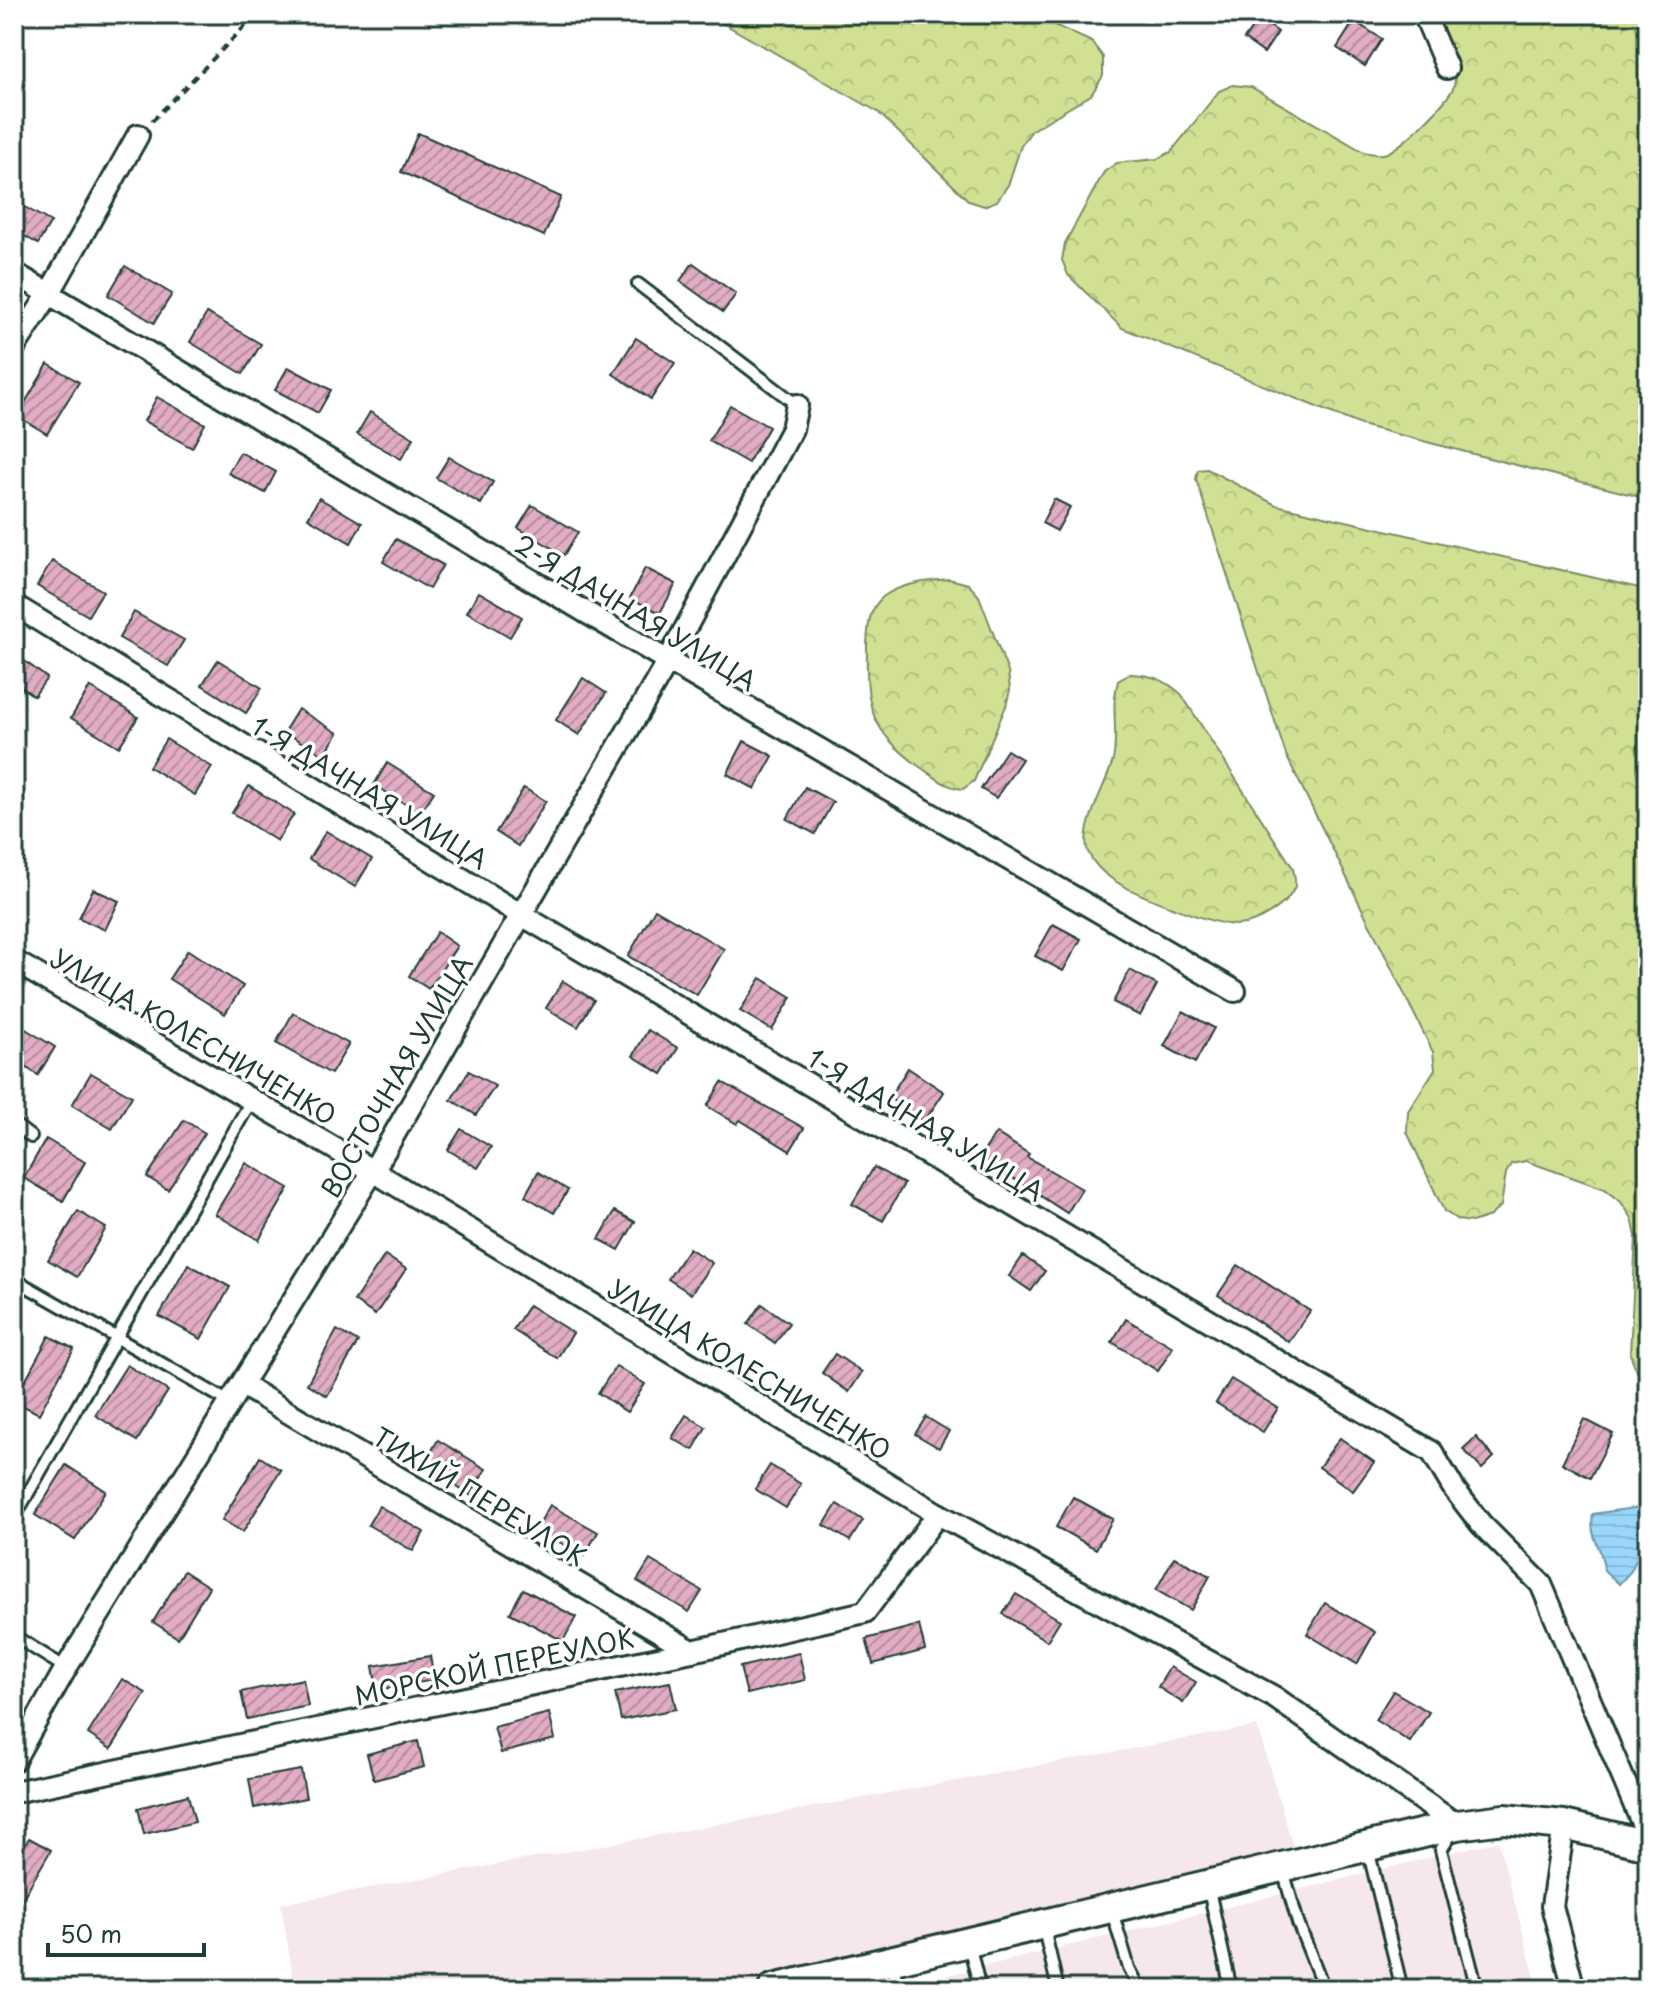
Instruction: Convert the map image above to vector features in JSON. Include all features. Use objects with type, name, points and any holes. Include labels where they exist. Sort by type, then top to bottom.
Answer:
[{"type":"main road","points":[[773,1989],[826,1983],[892,1961],[1457,1825],[1504,1819],[1564,1825],[1648,1845]]},
{"type":"street","points":[[1424,14],[1447,68]]},
{"type":"street","points":[[14,348],[49,294],[138,135]]},
{"type":"street","name":"2-Я ДАЧНАЯ УЛИЦА","points":[[14,273],[668,661],[1235,991]]},
{"type":"street","name":"ВОСТОЧНАЯ УЛИЦА","points":[[14,1760],[66,1668],[373,1171],[668,661],[792,429],[797,405]]},
{"type":"street","name":"1-Я ДАЧНАЯ УЛИЦА","points":[[14,605],[520,914],[1432,1452],[1454,1489],[1481,1524],[1541,1584],[1648,1837]]},
{"type":"street","name":"УЛИЦА КОЛЕСНИЧЕНКО","points":[[14,961],[373,1171],[938,1514],[1274,1697],[1457,1825]]},
{"type":"street","name":"ТИХИЙ ПЕРЕУЛОК","points":[[242,1385],[692,1651]]},
{"type":"street","name":"МОРСКОЙ ПЕРЕУЛОК","points":[[14,1792],[865,1612],[938,1514]]},
{"type":"street","points":[[1564,1825],[1552,1906],[1574,1989]]},
{"type":"lane","points":[[638,284],[797,405]]},
{"type":"lane","points":[[14,1518],[251,1101]]},
{"type":"lane","points":[[14,1124],[31,1137]]},
{"type":"lane","points":[[14,1279],[231,1403]]},
{"type":"lane","points":[[14,1636],[66,1668]]},
{"type":"lane","points":[[1457,1825],[1441,1850],[1477,1989]]},
{"type":"lane","points":[[1368,1847],[1402,1989]]},
{"type":"lane","points":[[1282,1867],[1298,1923],[1321,1981],[1320,1989]]},
{"type":"lane","points":[[1208,1885],[1231,1989]]},
{"type":"lane","points":[[1111,1908],[1129,1968],[1140,1989]]},
{"type":"lane","points":[[1043,1925],[1058,1989]]},
{"type":"lane","points":[[969,1942],[980,1989]]},
{"type":"lane","points":[[892,1961],[899,1989]]},
{"type":"path","points":[[138,135],[257,14]]},
{"type":"shaded area","points":[[1257,1726],[1293,1846],[732,1989],[295,1989],[281,1904]]},
{"type":"shaded area","points":[[1498,1841],[1538,1989],[891,1989]]},
{"type":"green space","points":[[707,14],[1030,14],[1092,42],[1103,57],[1103,76],[1091,95],[1032,130],[1021,146],[1008,185],[997,201],[984,206],[969,201],[878,112]]},
{"type":"green space","points":[[1432,14],[1648,14],[1648,499],[1361,425],[1122,328],[1068,275],[1062,260],[1065,243],[1104,172],[1117,163],[1157,159],[1171,152],[1219,91],[1233,85],[1251,87],[1364,152],[1383,154],[1400,144],[1434,113],[1454,86],[1454,68]]},
{"type":"green space","points":[[1207,469],[1276,505],[1648,590],[1648,1384],[1639,1376],[1630,1354],[1636,1236],[1632,1218],[1621,1202],[1605,1189],[1526,1161],[1511,1164],[1506,1173],[1501,1206],[1490,1216],[1472,1222],[1458,1220],[1444,1211],[1407,1132],[1408,1111],[1435,1069],[1433,1052],[1286,755],[1196,479],[1198,470]]},
{"type":"green space","points":[[949,579],[968,584],[979,596],[1008,672],[1010,690],[974,781],[963,789],[935,778],[890,741],[874,716],[868,686],[869,625],[879,601],[907,585]]},
{"type":"green space","points":[[1130,674],[1157,679],[1181,694],[1293,868],[1295,886],[1292,893],[1279,907],[1262,918],[1245,924],[1225,924],[1173,908],[1112,879],[1090,856],[1087,831],[1115,750],[1114,710],[1118,681]]},
{"type":"green space","points":[[1648,1610],[1648,1678],[1640,1644]]},
{"type":"water","points":[[1648,1506],[1648,1534],[1631,1571],[1619,1584],[1604,1570],[1594,1536],[1593,1514]]},
{"type":"building","points":[[1259,18],[1278,32],[1264,53],[1244,39]]},
{"type":"building","points":[[1354,21],[1382,39],[1365,66],[1337,48]]},
{"type":"building","points":[[418,133],[561,197],[544,236],[401,172]]},
{"type":"building","points":[[14,201],[51,222],[38,244],[14,230]]},
{"type":"building","points":[[693,263],[736,294],[723,312],[680,281]]},
{"type":"building","points":[[125,266],[172,294],[154,323],[108,295]]},
{"type":"building","points":[[207,313],[261,344],[243,374],[190,342]]},
{"type":"building","points":[[636,338],[675,363],[651,399],[613,374]]},
{"type":"building","points":[[48,364],[79,382],[47,434],[17,416]]},
{"type":"building","points":[[288,367],[331,390],[318,413],[275,390]]},
{"type":"building","points":[[157,397],[205,424],[192,448],[144,421]]},
{"type":"building","points":[[730,405],[769,427],[748,463],[709,441]]},
{"type":"building","points":[[370,412],[414,438],[401,459],[357,434]]},
{"type":"building","points":[[240,452],[276,472],[265,493],[228,473]]},
{"type":"building","points":[[449,457],[493,482],[481,504],[436,478]]},
{"type":"building","points":[[319,498],[362,523],[351,543],[308,518]]},
{"type":"building","points":[[1054,499],[1070,507],[1057,531],[1042,523]]},
{"type":"building","points":[[532,505],[578,532],[564,555],[518,528]]},
{"type":"building","points":[[396,539],[443,565],[429,589],[383,562]]},
{"type":"building","points":[[52,561],[103,591],[88,616],[37,586]]},
{"type":"building","points":[[645,568],[676,584],[660,613],[630,598]]},
{"type":"building","points":[[479,592],[522,617],[510,637],[467,612]]},
{"type":"building","points":[[134,612],[184,640],[168,666],[119,638]]},
{"type":"building","points":[[14,653],[47,678],[34,696],[14,682]]},
{"type":"building","points":[[218,660],[262,688],[246,713],[202,685]]},
{"type":"building","points":[[583,678],[606,693],[579,735],[556,720]]},
{"type":"building","points":[[90,687],[138,717],[119,747],[71,718]]},
{"type":"building","points":[[298,709],[338,733],[324,755],[284,732]]},
{"type":"building","points":[[166,739],[212,767],[195,795],[149,767]]},
{"type":"building","points":[[744,741],[773,756],[755,789],[727,774]]},
{"type":"building","points":[[1007,750],[1022,759],[996,798],[981,789]]},
{"type":"building","points":[[387,763],[434,792],[420,813],[374,785]]},
{"type":"building","points":[[249,786],[294,814],[277,841],[232,813]]},
{"type":"building","points":[[805,787],[833,802],[815,834],[787,819]]},
{"type":"building","points":[[524,788],[546,801],[518,846],[496,832]]},
{"type":"building","points":[[326,831],[372,859],[355,887],[309,859]]},
{"type":"building","points":[[93,889],[119,901],[105,930],[79,918]]},
{"type":"building","points":[[655,909],[724,949],[697,995],[628,956]]},
{"type":"building","points":[[1053,924],[1081,939],[1063,971],[1035,956]]},
{"type":"building","points":[[437,932],[457,946],[429,989],[409,976]]},
{"type":"building","points":[[188,950],[243,986],[225,1014],[169,979]]},
{"type":"building","points":[[1130,970],[1157,985],[1140,1016],[1113,1002]]},
{"type":"building","points":[[761,978],[792,997],[772,1030],[740,1011]]},
{"type":"building","points":[[563,981],[594,1000],[578,1027],[546,1008]]},
{"type":"building","points":[[1183,1011],[1214,1028],[1195,1063],[1164,1046]]},
{"type":"building","points":[[293,1013],[349,1044],[331,1074],[276,1043]]},
{"type":"building","points":[[14,1022],[55,1047],[38,1075],[14,1060]]},
{"type":"building","points":[[648,1030],[678,1048],[662,1074],[633,1056]]},
{"type":"building","points":[[908,1068],[944,1092],[924,1122],[889,1098]]},
{"type":"building","points":[[469,1071],[495,1086],[476,1115],[451,1100]]},
{"type":"building","points":[[91,1073],[132,1096],[112,1129],[72,1105]]},
{"type":"building","points":[[722,1082],[804,1128],[790,1151],[740,1120],[737,1124],[707,1106]]},
{"type":"building","points":[[184,1120],[205,1133],[168,1190],[147,1177]]},
{"type":"building","points":[[461,1129],[491,1147],[478,1168],[448,1150]]},
{"type":"building","points":[[996,1133],[1029,1154],[1027,1157],[1082,1189],[1067,1213],[980,1157]]},
{"type":"building","points":[[46,1139],[85,1162],[63,1201],[24,1178]]},
{"type":"building","points":[[246,1163],[289,1188],[259,1240],[215,1214]]},
{"type":"building","points":[[874,1167],[904,1184],[883,1221],[852,1204]]},
{"type":"building","points":[[538,1172],[568,1190],[554,1213],[525,1196]]},
{"type":"building","points":[[78,1211],[106,1228],[77,1277],[48,1260]]},
{"type":"building","points":[[615,1211],[635,1222],[619,1250],[599,1239]]},
{"type":"building","points":[[689,1248],[712,1263],[691,1294],[668,1279]]},
{"type":"building","points":[[385,1255],[406,1269],[375,1315],[354,1301]]},
{"type":"building","points":[[1023,1256],[1045,1271],[1031,1291],[1009,1276]]},
{"type":"building","points":[[188,1264],[230,1287],[201,1339],[159,1316]]},
{"type":"building","points":[[1238,1265],[1310,1311],[1289,1342],[1218,1295]]},
{"type":"building","points":[[762,1304],[789,1323],[775,1343],[748,1324]]},
{"type":"building","points":[[529,1305],[573,1333],[557,1358],[513,1330]]},
{"type":"building","points":[[1126,1319],[1173,1347],[1158,1371],[1112,1342]]},
{"type":"building","points":[[337,1330],[358,1342],[327,1396],[307,1384]]},
{"type":"building","points":[[49,1336],[74,1349],[39,1414],[14,1401]]},
{"type":"building","points":[[835,1354],[862,1372],[849,1392],[822,1373]]},
{"type":"building","points":[[127,1365],[168,1391],[137,1441],[95,1415]]},
{"type":"building","points":[[616,1366],[645,1384],[627,1412],[598,1393]]},
{"type":"building","points":[[1231,1379],[1278,1408],[1263,1432],[1216,1403]]},
{"type":"building","points":[[686,1415],[706,1427],[693,1450],[672,1438]]},
{"type":"building","points":[[926,1417],[949,1431],[939,1448],[915,1434]]},
{"type":"building","points":[[1584,1419],[1613,1434],[1590,1478],[1562,1463]]},
{"type":"building","points":[[1476,1437],[1494,1457],[1482,1469],[1463,1449]]},
{"type":"building","points":[[1340,1438],[1374,1462],[1353,1491],[1319,1467]]},
{"type":"building","points":[[438,1440],[486,1469],[470,1495],[423,1466]]},
{"type":"building","points":[[260,1457],[281,1470],[243,1532],[222,1520]]},
{"type":"building","points":[[66,1465],[106,1491],[75,1540],[35,1515]]},
{"type":"building","points":[[770,1465],[801,1484],[786,1508],[755,1489]]},
{"type":"building","points":[[1073,1497],[1113,1519],[1096,1549],[1056,1527]]},
{"type":"building","points":[[837,1504],[863,1520],[850,1541],[824,1525]]},
{"type":"building","points":[[550,1505],[598,1532],[584,1556],[536,1529]]},
{"type":"building","points":[[379,1506],[424,1532],[413,1551],[368,1525]]},
{"type":"building","points":[[1174,1557],[1210,1576],[1191,1610],[1156,1590]]},
{"type":"building","points":[[650,1560],[702,1591],[689,1612],[637,1581]]},
{"type":"building","points":[[184,1571],[209,1587],[178,1638],[153,1622]]},
{"type":"building","points":[[523,1589],[576,1617],[563,1641],[510,1613]]},
{"type":"building","points":[[1016,1594],[1060,1620],[1047,1641],[1003,1614]]},
{"type":"building","points":[[1325,1603],[1375,1632],[1357,1664],[1307,1634]]},
{"type":"building","points":[[919,1625],[925,1650],[873,1664],[866,1639]]},
{"type":"building","points":[[799,1653],[805,1680],[747,1694],[740,1667]]},
{"type":"building","points":[[430,1656],[434,1680],[377,1690],[373,1666]]},
{"type":"building","points":[[1170,1667],[1196,1682],[1183,1703],[1158,1687]]},
{"type":"building","points":[[122,1679],[146,1693],[111,1749],[88,1734]]},
{"type":"building","points":[[303,1679],[308,1706],[247,1719],[241,1692]]},
{"type":"building","points":[[670,1682],[676,1709],[621,1720],[615,1693]]},
{"type":"building","points":[[1393,1691],[1429,1712],[1410,1742],[1375,1720]]},
{"type":"building","points":[[549,1713],[555,1739],[501,1753],[494,1727]]},
{"type":"building","points":[[418,1741],[424,1767],[374,1780],[367,1754]]},
{"type":"building","points":[[301,1770],[306,1798],[254,1808],[249,1779]]},
{"type":"building","points":[[188,1795],[195,1822],[144,1834],[138,1808]]},
{"type":"building","points":[[29,1838],[51,1850],[14,1913],[14,1863]]}]
